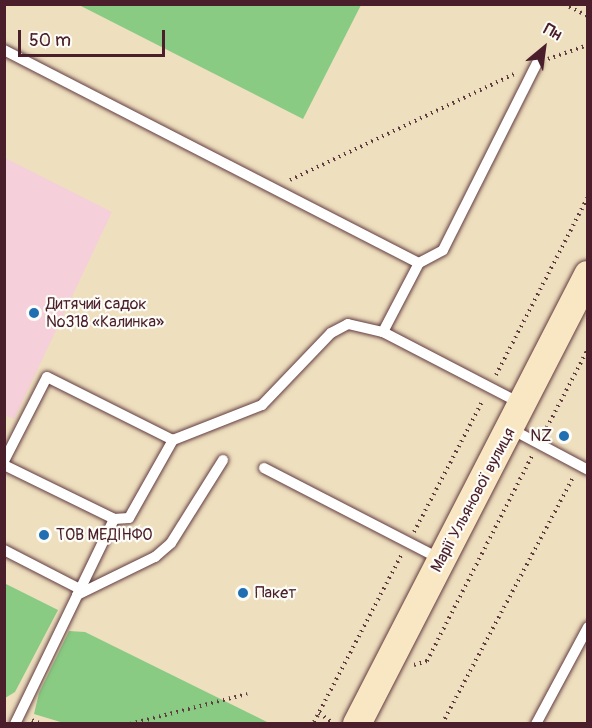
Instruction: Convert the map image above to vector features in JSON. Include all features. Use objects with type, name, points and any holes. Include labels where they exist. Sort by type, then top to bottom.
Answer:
[{"type":"street","name":"Марії Ульянової вулиця","points":[[345,722],[368,711],[442,560],[588,275]]},
{"type":"lane","points":[[4,50],[419,263]]},
{"type":"lane","points":[[383,332],[419,263],[443,250],[537,63]]},
{"type":"lane","points":[[173,440],[47,376],[4,463],[114,519],[129,518],[173,440],[262,405],[331,333],[348,324],[383,332],[523,404]]},
{"type":"lane","points":[[510,429],[583,467]]},
{"type":"lane","points":[[79,592],[155,556],[171,543],[223,460]]},
{"type":"lane","points":[[264,468],[442,560]]},
{"type":"lane","points":[[15,723],[114,519]]},
{"type":"lane","points":[[4,550],[79,592]]},
{"type":"lane","points":[[536,723],[588,627]]},
{"type":"path","points":[[564,4],[588,16]]},
{"type":"path","points":[[273,188],[537,63],[588,45]]},
{"type":"path","points":[[314,722],[588,197]]},
{"type":"path","points":[[410,666],[427,661],[588,349]]},
{"type":"path","points":[[442,723],[583,467]]},
{"type":"path","points":[[130,723],[247,694]]},
{"type":"path","points":[[319,713],[345,722]]},
{"type":"shaded area","name":"Дитячий садок №318 «Калинка»","points":[[5,158],[112,212],[14,419],[4,415]]},
{"type":"green space","points":[[79,5],[361,5],[303,119]]},
{"type":"green space","points":[[4,583],[58,610],[15,692],[5,698]]},
{"type":"green space","points":[[69,631],[85,632],[269,723],[67,724],[34,714],[39,693]]},
{"type":"place","name":"Дитячий садок №318 «Калинка»","points":[[34,313]]},
{"type":"place","name":"NZ","points":[[564,436]]},
{"type":"place","name":"ТОВ МЕДІНФО","points":[[44,535]]},
{"type":"place","name":"Пакет","points":[[243,593]]}]
